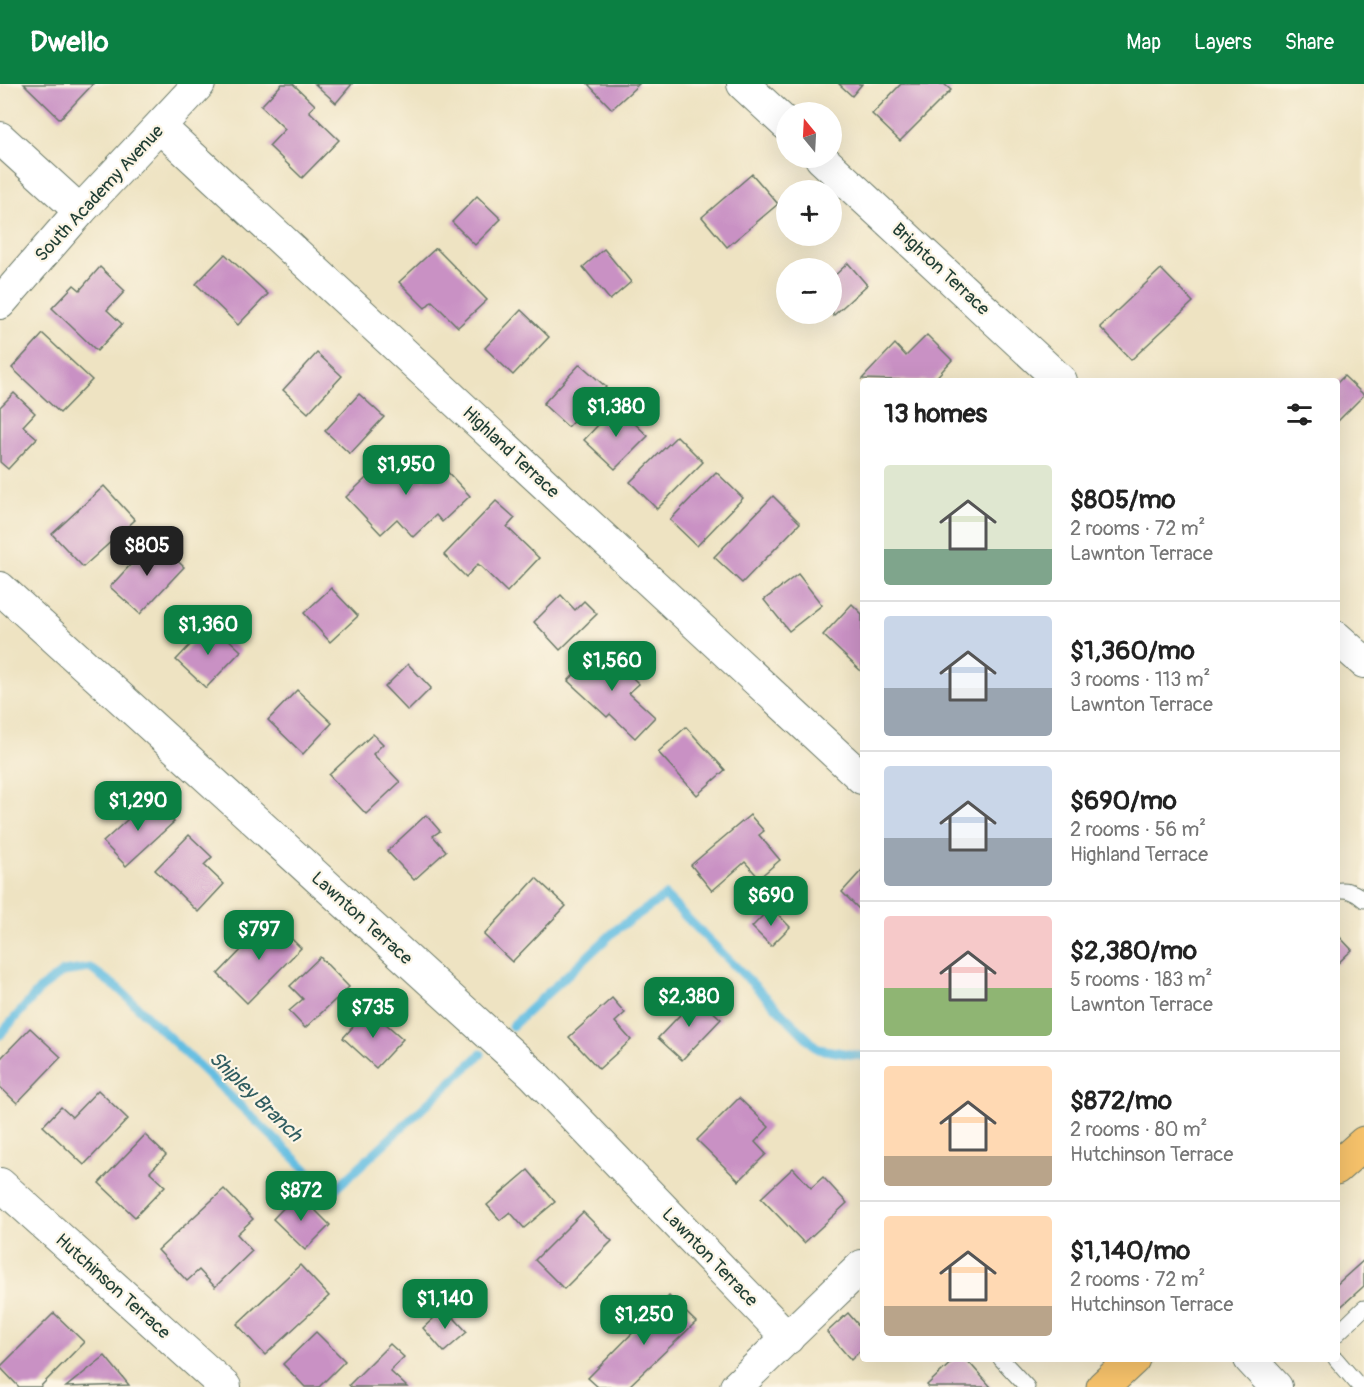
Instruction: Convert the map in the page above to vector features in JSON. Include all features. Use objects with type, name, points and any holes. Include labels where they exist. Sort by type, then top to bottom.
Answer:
[{"type":"main road","points":[[1340,1164],[1364,1143]]},
{"type":"main road","points":[[1103,1387],[1130,1362]]},
{"type":"street","name":"South Academy Avenue","points":[[0,303],[80,211],[199,84]]},
{"type":"street","points":[[743,84],[776,115]]},
{"type":"street","name":"Highland Terrace","points":[[160,127],[860,776]]},
{"type":"street","points":[[0,138],[80,211]]},
{"type":"street","name":"Brighton Terrace","points":[[832,168],[1058,378]]},
{"type":"street","name":"Lawnton Terrace","points":[[0,588],[533,1074],[788,1338]]},
{"type":"street","points":[[1340,640],[1364,662]]},
{"type":"street","name":"Hutchinson Terrace","points":[[0,1184],[225,1387]]},
{"type":"street","points":[[736,1387],[860,1268]]},
{"type":"street","points":[[1253,1362],[1276,1387]]},
{"type":"lane","points":[[1340,890],[1359,895],[1364,900]]},
{"type":"lane","points":[[1340,1331],[1364,1308]]},
{"type":"lane","points":[[1004,1362],[1027,1387]]},
{"type":"lane","points":[[1339,1362],[1360,1387]]},
{"type":"building","points":[[24,84],[93,84],[60,119]]},
{"type":"building","points":[[282,84],[293,84],[315,105],[309,111],[339,140],[302,178],[269,146],[285,129],[261,106]]},
{"type":"building","points":[[315,84],[352,84],[336,103]]},
{"type":"building","points":[[588,84],[639,84],[612,109]]},
{"type":"building","points":[[839,84],[862,84],[852,96]]},
{"type":"building","points":[[901,84],[944,84],[951,90],[900,141],[872,114]]},
{"type":"building","points":[[752,174],[776,202],[776,206],[727,247],[702,217]]},
{"type":"building","points":[[477,196],[501,219],[475,245],[452,222]]},
{"type":"building","points":[[436,248],[487,300],[458,327],[432,301],[425,308],[399,282]]},
{"type":"building","points":[[604,249],[631,282],[610,300],[583,267]]},
{"type":"building","points":[[225,254],[268,294],[238,325],[196,284]]},
{"type":"building","points":[[848,263],[867,285],[842,308],[842,269]]},
{"type":"building","points":[[100,267],[125,291],[107,310],[122,324],[97,351],[52,308],[74,285],[80,290]]},
{"type":"building","points":[[1161,269],[1193,302],[1131,360],[1100,327]]},
{"type":"building","points":[[521,310],[549,337],[513,375],[485,348]]},
{"type":"building","points":[[43,334],[92,380],[60,413],[12,368]]},
{"type":"building","points":[[927,335],[952,360],[936,378],[863,378],[895,344],[906,356]]},
{"type":"building","points":[[317,353],[342,376],[308,413],[283,390]]},
{"type":"building","points":[[580,364],[606,387],[568,427],[543,404]]},
{"type":"building","points":[[1344,376],[1364,395],[1340,419],[1340,380]]},
{"type":"building","points":[[14,393],[35,413],[23,426],[37,438],[8,469],[0,462],[0,407]]},
{"type":"building","points":[[359,394],[384,417],[350,454],[325,431]]},
{"type":"building","points":[[616,406],[648,436],[615,469],[584,440]]},
{"type":"building","points":[[677,436],[703,462],[657,509],[630,482]]},
{"type":"building","points":[[396,450],[424,480],[441,465],[470,496],[442,522],[436,515],[413,537],[397,519],[381,534],[346,497]]},
{"type":"building","points":[[716,472],[743,498],[697,546],[670,520]]},
{"type":"building","points":[[104,486],[135,520],[83,567],[52,534]]},
{"type":"building","points":[[773,496],[800,523],[742,583],[714,557]]},
{"type":"building","points":[[496,501],[515,518],[507,527],[539,558],[507,592],[478,564],[466,577],[444,555]]},
{"type":"building","points":[[154,539],[184,567],[140,614],[110,587]]},
{"type":"building","points":[[798,574],[822,605],[789,631],[764,600]]},
{"type":"building","points":[[331,588],[358,616],[330,642],[304,613]]},
{"type":"building","points":[[561,595],[575,610],[584,601],[597,614],[560,650],[534,622]]},
{"type":"building","points":[[852,604],[860,612],[860,670],[823,635]]},
{"type":"building","points":[[211,623],[241,651],[206,688],[176,660]]},
{"type":"building","points":[[601,647],[639,684],[629,693],[655,717],[635,738],[610,714],[607,717],[568,681]]},
{"type":"building","points":[[408,664],[431,688],[408,711],[385,687]]},
{"type":"building","points":[[297,690],[332,723],[303,754],[268,720]]},
{"type":"building","points":[[686,727],[725,770],[697,795],[658,752]]},
{"type":"building","points":[[373,734],[383,744],[373,754],[400,782],[366,814],[329,775]]},
{"type":"building","points":[[151,798],[174,822],[126,866],[103,842]]},
{"type":"building","points":[[426,815],[440,831],[433,836],[446,851],[414,880],[387,851]]},
{"type":"building","points":[[750,815],[764,831],[759,835],[780,860],[759,878],[745,862],[712,891],[691,865]]},
{"type":"building","points":[[189,835],[212,857],[204,865],[224,884],[198,912],[155,870]]},
{"type":"building","points":[[860,872],[860,910],[842,892]]},
{"type":"building","points":[[536,878],[566,906],[512,962],[484,935]]},
{"type":"building","points":[[771,907],[790,927],[771,946],[752,927]]},
{"type":"building","points":[[271,919],[301,948],[247,1003],[218,974]]},
{"type":"building","points":[[1340,937],[1352,950],[1340,961]]},
{"type":"building","points":[[320,957],[349,987],[305,1028],[289,1011],[303,999],[290,986]]},
{"type":"building","points":[[697,997],[721,1019],[682,1060],[658,1038]]},
{"type":"building","points":[[612,998],[625,1013],[615,1022],[631,1040],[599,1069],[569,1037]]},
{"type":"building","points":[[369,1009],[403,1039],[376,1068],[343,1038]]},
{"type":"building","points":[[30,1028],[61,1057],[17,1103],[0,1087],[0,1059]]},
{"type":"building","points":[[98,1090],[128,1119],[84,1165],[43,1126],[61,1107],[72,1117]]},
{"type":"building","points":[[739,1098],[769,1127],[755,1142],[766,1154],[739,1181],[697,1140]]},
{"type":"building","points":[[145,1135],[166,1155],[150,1172],[165,1186],[135,1217],[99,1183]]},
{"type":"building","points":[[793,1168],[811,1188],[823,1177],[847,1203],[804,1243],[761,1198]]},
{"type":"building","points":[[528,1170],[555,1202],[524,1228],[510,1212],[500,1220],[487,1205]]},
{"type":"building","points":[[224,1189],[253,1219],[237,1234],[252,1251],[215,1287],[199,1270],[187,1281],[158,1250]]},
{"type":"building","points":[[298,1193],[330,1225],[305,1250],[273,1219]]},
{"type":"building","points":[[583,1212],[612,1241],[564,1289],[535,1260]]},
{"type":"building","points":[[1364,1260],[1364,1286],[1340,1307],[1340,1281]]},
{"type":"building","points":[[300,1265],[329,1296],[265,1355],[237,1324]]},
{"type":"building","points":[[669,1296],[696,1322],[628,1387],[598,1387],[588,1378]]},
{"type":"building","points":[[445,1308],[467,1332],[444,1352],[423,1328]]},
{"type":"building","points":[[54,1313],[84,1342],[40,1387],[19,1387],[0,1367]]},
{"type":"building","points":[[848,1313],[860,1327],[860,1351],[851,1360],[827,1332]]},
{"type":"building","points":[[316,1332],[345,1361],[319,1387],[305,1387],[283,1364]]},
{"type":"building","points":[[390,1344],[404,1357],[390,1371],[407,1387],[351,1387],[349,1385]]},
{"type":"building","points":[[105,1356],[129,1385],[66,1387]]},
{"type":"building","points":[[952,1362],[969,1362],[991,1387],[929,1387],[927,1385]]},
{"type":"waterway","name":"Shipley Branch","points":[[512,1026],[617,929],[665,896],[818,1049],[860,1056]]},
{"type":"waterway","name":"Shipley Branch","points":[[0,1035],[41,988],[63,972],[90,968],[119,989],[331,1193],[481,1054]]}]
